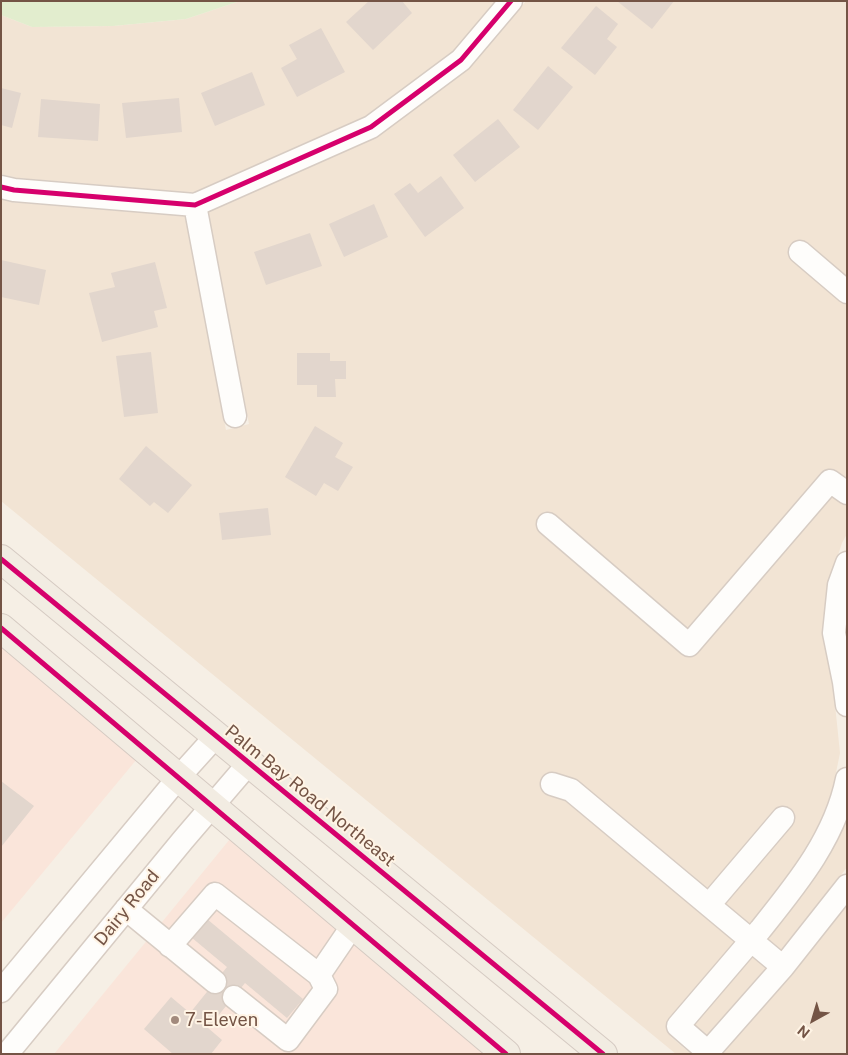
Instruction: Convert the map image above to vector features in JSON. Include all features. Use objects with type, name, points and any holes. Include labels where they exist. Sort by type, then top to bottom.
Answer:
[{"type":"main road","name":"Palm Bay Road Northeast","points":[[1,559],[603,1054]]},
{"type":"main road","points":[[1,628],[506,1054]]},
{"type":"street","points":[[1,187],[14,190],[194,205],[371,127],[461,60],[511,1]]},
{"type":"street","points":[[194,205],[235,416]]},
{"type":"street","points":[[800,252],[847,292]]},
{"type":"street","points":[[548,524],[689,645],[830,481],[847,494]]},
{"type":"street","points":[[847,562],[839,585],[834,633],[846,682],[847,705]]},
{"type":"street","points":[[1,991],[216,736]]},
{"type":"street","name":"Dairy Road","points":[[7,1054],[249,763]]},
{"type":"street","points":[[847,779],[843,799],[819,852],[793,890],[678,1026],[708,1052],[783,967],[847,886]]},
{"type":"street","points":[[552,784],[571,790],[783,967]]},
{"type":"street","points":[[709,905],[783,818]]},
{"type":"street","points":[[170,946],[215,894],[319,975],[326,990],[288,1040],[234,997]]},
{"type":"street","points":[[126,909],[215,982]]},
{"type":"street","points":[[319,975],[353,925]]},
{"type":"shaded area","points":[[240,1],[497,1],[454,52],[366,118],[194,193],[17,178],[1,174],[1,15],[32,27],[113,26],[186,19]]},
{"type":"shaded area","points":[[526,1],[847,1],[847,534],[842,543],[828,585],[823,633],[833,685],[840,753],[831,797],[810,847],[784,883],[670,1019],[670,1036],[691,1054],[676,1054],[1,501],[1,199],[11,202],[185,216],[226,430],[249,424],[208,212],[374,138],[467,70]]},
{"type":"shaded area","points":[[1,645],[137,759],[1,923]]},
{"type":"shaded area","points":[[847,817],[847,867],[775,960],[708,1035],[694,1024],[802,896],[830,855]]},
{"type":"shaded area","points":[[230,839],[487,1054],[54,1054]]},
{"type":"shaded area","points":[[847,904],[847,1054],[721,1054],[791,974]]},
{"type":"green space","points":[[1,1],[240,1],[186,19],[113,26],[32,27],[1,15]]},
{"type":"building","points":[[369,1],[402,1],[412,13],[373,50],[346,22]]},
{"type":"building","points":[[617,1],[674,1],[652,29]]},
{"type":"building","points":[[596,6],[618,24],[607,39],[617,47],[595,75],[561,48]]},
{"type":"building","points":[[321,28],[345,72],[297,97],[281,68],[297,59],[289,45]]},
{"type":"building","points":[[548,66],[573,87],[538,130],[513,110]]},
{"type":"building","points":[[252,72],[265,105],[215,126],[201,93]]},
{"type":"building","points":[[1,88],[21,93],[12,128],[1,125]]},
{"type":"building","points":[[179,98],[182,132],[126,138],[122,103]]},
{"type":"building","points":[[41,99],[100,104],[98,141],[38,137]]},
{"type":"building","points":[[498,119],[520,147],[475,182],[453,155]]},
{"type":"building","points":[[441,176],[464,208],[425,237],[394,194],[410,183],[418,193]]},
{"type":"building","points":[[374,204],[388,237],[344,257],[329,224]]},
{"type":"building","points":[[310,233],[322,266],[266,285],[254,252]]},
{"type":"building","points":[[1,260],[46,270],[39,305],[1,297]]},
{"type":"building","points":[[155,262],[167,308],[154,311],[158,327],[102,342],[89,293],[115,287],[111,273]]},
{"type":"building","points":[[151,352],[158,413],[124,417],[116,356]]},
{"type":"building","points":[[297,353],[330,353],[330,361],[346,361],[346,379],[335,379],[336,397],[317,397],[317,385],[297,385]]},
{"type":"building","points":[[315,426],[343,443],[335,457],[353,467],[338,491],[324,483],[316,496],[285,477]]},
{"type":"building","points":[[146,446],[192,485],[168,513],[154,502],[150,506],[119,479]]},
{"type":"building","points":[[268,508],[271,535],[222,540],[219,513]]},
{"type":"building","points":[[1,781],[34,806],[1,847]]},
{"type":"building","name":"7-Eleven","points":[[201,914],[303,999],[287,1018],[245,983],[208,1028],[222,1040],[211,1054],[173,1054],[144,1029],[171,997],[190,1013],[227,967],[185,932]]},
{"type":"cycle path","points":[[1,187],[14,190],[195,205],[371,127],[461,60],[511,1]]},
{"type":"cycle path","points":[[1,559],[603,1054]]},
{"type":"cycle path","points":[[1,628],[506,1054]]},
{"type":"place","name":"7-Eleven","points":[[175,1020]]}]
